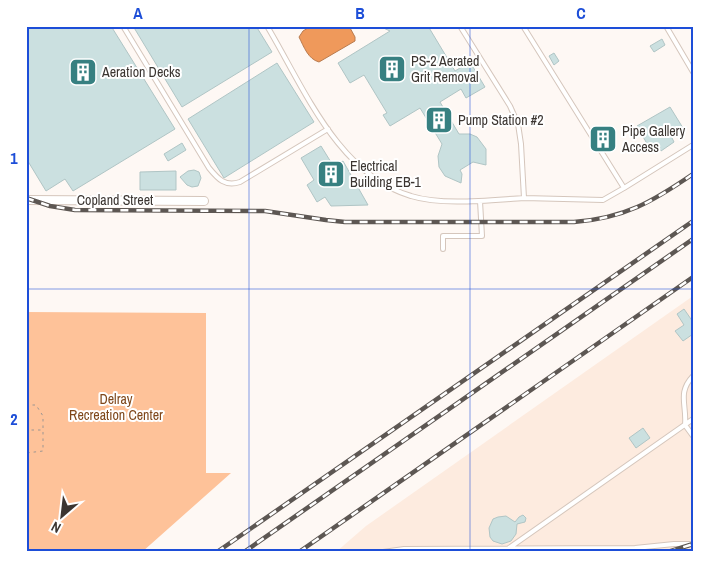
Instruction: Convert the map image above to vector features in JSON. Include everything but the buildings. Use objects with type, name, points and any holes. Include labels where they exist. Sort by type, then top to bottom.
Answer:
[{"type":"street","name":"Copland Street","points":[[26,200],[204,201]]},
{"type":"lane","points":[[123,26],[209,168],[217,178],[225,183],[240,182],[328,129]]},
{"type":"lane","points":[[267,26],[328,129],[344,151],[390,189],[412,197],[431,200],[480,201],[524,198],[603,200],[693,145]]},
{"type":"lane","points":[[460,26],[510,106],[518,124],[524,198]]},
{"type":"lane","points":[[523,26],[624,188]]},
{"type":"lane","points":[[666,26],[693,72]]},
{"type":"lane","points":[[443,249],[443,236],[482,236],[480,201]]},
{"type":"lane","points":[[693,376],[683,392],[686,414],[685,425],[693,436]]},
{"type":"lane","points":[[508,548],[693,420]]},
{"type":"lane","points":[[383,552],[404,549],[635,548],[693,544]]},
{"type":"path","points":[[26,405],[36,405],[43,416],[42,451],[26,452]]},
{"type":"path","points":[[26,433],[30,430],[43,430]]},
{"type":"shaded area","points":[[311,26],[349,26],[355,41],[319,62],[309,55],[299,37],[303,31]]},
{"type":"shaded area","points":[[693,296],[693,552],[336,552],[366,526]]},
{"type":"green space","name":"Delray Recreation Center","points":[[26,312],[206,313],[206,473],[231,473],[142,552],[26,552]]},
{"type":"railway","points":[[26,198],[50,206],[75,210],[265,211],[345,222],[574,222],[608,217],[637,207],[664,193],[693,174]]},
{"type":"railway","points":[[217,552],[693,221]]},
{"type":"railway","points":[[244,552],[693,239]]},
{"type":"railway","points":[[299,552],[693,277]]},
{"type":"railway","points":[[668,552],[693,544]]},
{"type":"place","name":"PS-2 Aerated Grit Removal","points":[[392,69]]},
{"type":"place","name":"Aeration Decks","points":[[83,72]]},
{"type":"place","name":"Pump Station #2","points":[[439,120]]},
{"type":"place","name":"Pipe Gallery Access","points":[[603,139]]},
{"type":"place","name":"Electrical Building EB-1","points":[[331,174]]}]
